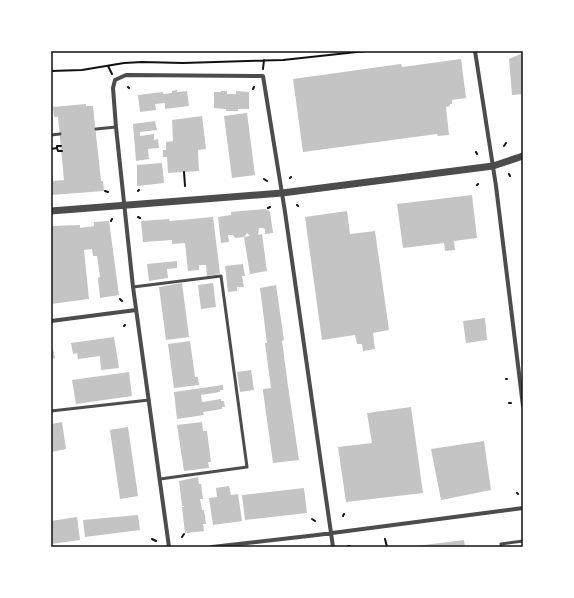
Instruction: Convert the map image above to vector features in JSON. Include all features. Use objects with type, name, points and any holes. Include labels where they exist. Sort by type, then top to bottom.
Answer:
[{"type":"street","points":[[475,51],[493,166],[522,386],[523,406]]},
{"type":"street","points":[[169,547],[133,287],[116,127],[113,88],[114,80],[126,75],[263,76],[282,193],[332,547]]},
{"type":"street","points":[[51,211],[282,193],[493,166],[523,156]]},
{"type":"street","points":[[51,322],[136,310]]},
{"type":"street","points":[[212,547],[523,508]]},
{"type":"lane","points":[[96,129],[116,127]]},
{"type":"lane","points":[[51,135],[60,134]]},
{"type":"lane","points":[[133,287],[221,276],[247,467],[160,479]]},
{"type":"lane","points":[[51,411],[148,400]]},
{"type":"lane","points":[[502,547],[501,544],[523,541]]},
{"type":"path","points":[[51,71],[82,70],[124,63],[142,62],[183,63],[283,60],[366,51]]},
{"type":"path","points":[[51,149],[61,146]]},
{"type":"path","points":[[57,148],[58,151],[62,151]]},
{"type":"path","points":[[184,172],[185,186]]},
{"type":"path","points":[[385,538],[387,547]]},
{"type":"path","points":[[152,540],[156,541]]},
{"type":"building","points":[[523,53],[523,94],[512,95],[509,59]]},
{"type":"building","points":[[461,59],[466,98],[452,100],[452,104],[446,107],[449,135],[438,136],[437,134],[303,152],[293,79],[401,64],[402,67]]},
{"type":"building","points":[[177,90],[177,92],[187,91],[189,106],[165,109],[165,103],[155,104],[156,110],[140,112],[138,95],[163,92],[163,94],[172,93],[172,91]]},
{"type":"building","points":[[227,91],[227,94],[236,94],[236,91],[249,92],[249,109],[226,111],[226,109],[214,108],[214,92]]},
{"type":"building","points":[[86,104],[86,106],[93,106],[101,181],[103,181],[104,191],[51,195],[51,176],[53,176],[53,181],[64,180],[58,117],[54,117],[53,107]]},
{"type":"building","points":[[247,113],[255,175],[232,178],[224,116]]},
{"type":"building","points":[[202,116],[206,149],[198,150],[199,171],[168,173],[167,157],[163,157],[163,150],[166,150],[166,142],[173,141],[172,120]]},
{"type":"building","points":[[155,121],[157,130],[140,132],[140,136],[154,134],[154,140],[158,139],[159,148],[148,149],[149,159],[136,161],[133,124]]},
{"type":"building","points":[[162,163],[164,183],[137,186],[137,165]]},
{"type":"building","points":[[472,195],[477,238],[454,241],[455,250],[445,251],[444,243],[403,248],[397,204]]},
{"type":"building","points":[[266,209],[270,212],[273,233],[265,234],[265,229],[259,228],[258,235],[262,234],[267,271],[250,274],[244,237],[235,238],[233,235],[228,235],[229,242],[221,243],[218,217],[231,215],[231,212]],"holes":[[[247,233],[250,236],[244,237]]]},
{"type":"building","points":[[347,211],[350,234],[375,231],[389,330],[373,333],[375,349],[363,351],[362,344],[357,344],[355,335],[322,340],[305,217]]},
{"type":"building","points":[[213,217],[220,274],[207,276],[206,265],[199,265],[199,270],[188,271],[185,243],[172,244],[172,240],[143,242],[141,221],[169,219],[170,221]]},
{"type":"building","points":[[109,221],[119,295],[100,298],[98,278],[100,277],[97,256],[93,256],[92,249],[84,250],[89,299],[51,304],[51,226],[80,225],[80,228],[94,226],[94,222]]},
{"type":"building","points":[[177,261],[177,268],[167,269],[168,278],[149,281],[147,264]]},
{"type":"building","points":[[243,264],[245,276],[242,276],[244,287],[237,287],[237,291],[228,292],[225,266]]},
{"type":"building","points":[[182,283],[189,337],[166,340],[159,287]]},
{"type":"building","points":[[213,283],[216,307],[201,309],[198,285]]},
{"type":"building","points":[[276,285],[284,340],[282,341],[299,460],[273,463],[263,391],[263,389],[271,388],[260,288]]},
{"type":"building","points":[[485,318],[487,340],[466,343],[463,321]]},
{"type":"building","points":[[114,337],[119,368],[101,370],[100,356],[78,359],[77,353],[73,354],[71,343]]},
{"type":"building","points":[[51,341],[55,358],[51,359]]},
{"type":"building","points":[[190,341],[195,377],[198,377],[199,385],[174,388],[168,344]]},
{"type":"building","points":[[251,370],[254,390],[240,392],[237,372]]},
{"type":"building","points":[[129,372],[132,396],[76,404],[72,380]]},
{"type":"building","points":[[223,385],[223,390],[220,390],[220,392],[201,395],[202,402],[221,399],[221,401],[224,401],[225,407],[222,407],[222,409],[203,412],[204,415],[177,419],[174,392]]},
{"type":"building","points":[[411,407],[423,493],[346,502],[338,447],[372,443],[367,413]]},
{"type":"building","points":[[62,422],[66,449],[51,452],[51,424]]},
{"type":"building","points":[[202,422],[203,431],[207,431],[211,462],[208,462],[209,468],[184,471],[177,425]]},
{"type":"building","points":[[128,427],[138,496],[120,499],[110,430]]},
{"type":"building","points":[[484,441],[491,490],[441,500],[431,449]]},
{"type":"building","points":[[198,477],[199,484],[201,484],[203,499],[200,499],[202,510],[204,510],[206,524],[203,524],[204,531],[185,533],[182,507],[184,506],[182,506],[179,481]]},
{"type":"building","points":[[229,486],[231,495],[238,494],[242,521],[213,525],[209,498],[217,497],[216,488]]},
{"type":"building","points":[[304,488],[307,513],[245,520],[242,495]]},
{"type":"building","points":[[138,515],[140,530],[85,537],[83,520]]},
{"type":"building","points":[[77,517],[80,540],[51,544],[51,521]]},
{"type":"building","points":[[464,540],[465,547],[416,546]]}]
